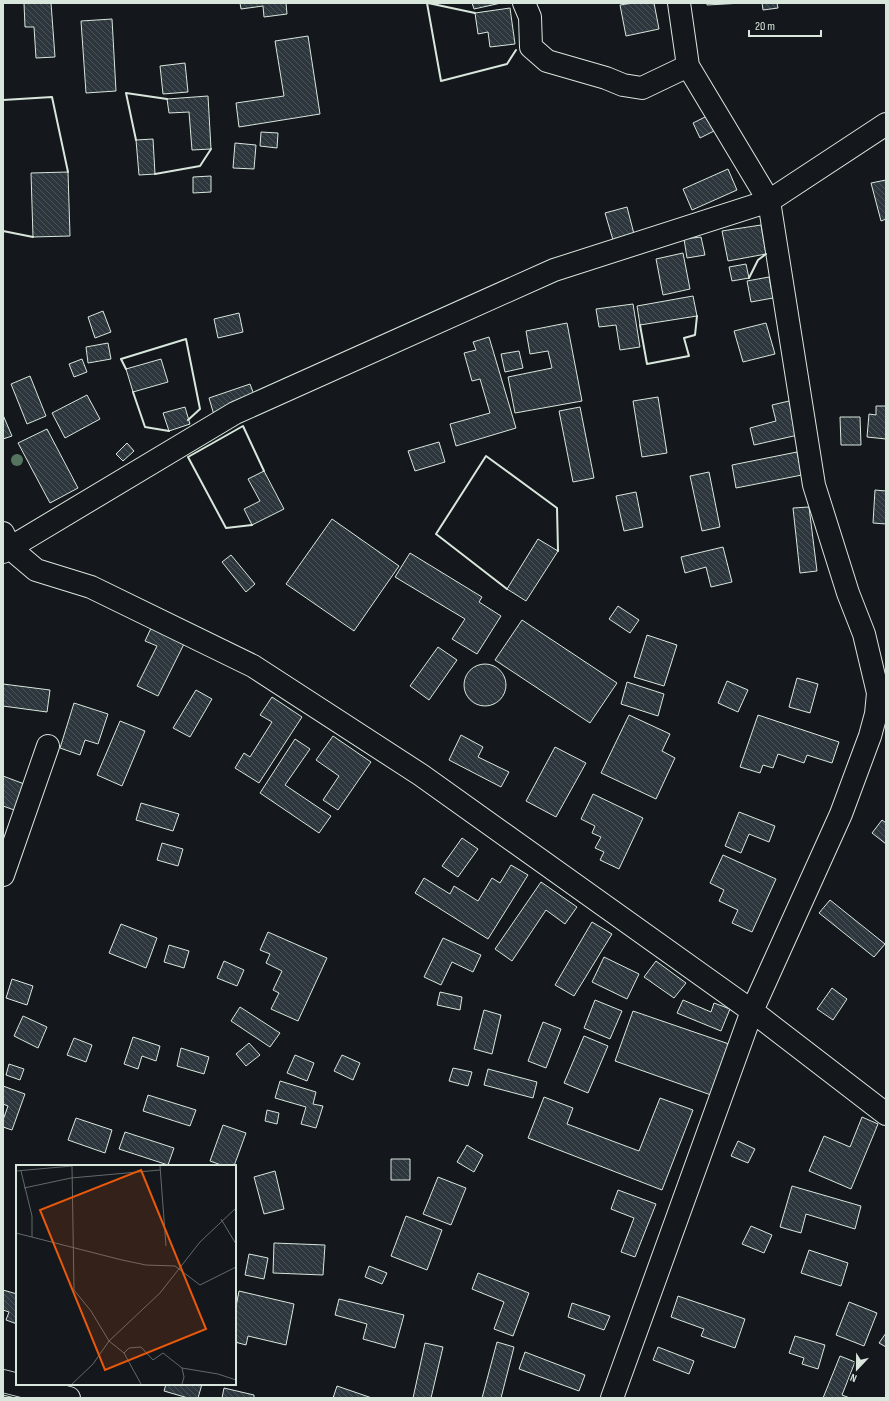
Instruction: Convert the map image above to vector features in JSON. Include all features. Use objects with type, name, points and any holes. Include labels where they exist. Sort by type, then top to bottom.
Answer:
[{"type":"street","points":[[524,3],[530,17],[530,47],[547,62],[606,78],[623,85],[642,88],[688,66]]},
{"type":"street","points":[[612,1398],[752,1011],[841,814],[870,736],[876,714],[878,693],[864,634],[848,593],[814,485],[769,201],[688,66],[679,3]]},
{"type":"street","points":[[886,124],[769,201],[554,270],[235,413],[5,544],[36,570],[91,587],[253,666],[421,775],[752,1011],[886,1114]]},
{"type":"street","points":[[3,875],[48,746]]},
{"type":"street","points":[[3,1381],[16,1384]]},
{"type":"street","points":[[19,1385],[69,1398]]},
{"type":"building","points":[[24,3],[51,3],[55,57],[36,58],[34,27],[25,27]]},
{"type":"building","points":[[240,3],[286,3],[287,14],[264,17],[263,6],[241,9]]},
{"type":"building","points":[[472,3],[501,3],[474,9]]},
{"type":"building","points":[[633,3],[654,3],[659,29],[626,36],[620,5]]},
{"type":"building","points":[[707,3],[743,3],[707,5]]},
{"type":"building","points":[[762,3],[777,3],[778,8],[763,10]]},
{"type":"building","points":[[510,8],[515,44],[490,47],[488,32],[478,34],[475,13]]},
{"type":"building","points":[[112,19],[116,91],[86,93],[81,21]]},
{"type":"building","points":[[308,36],[320,114],[239,127],[236,103],[284,96],[275,41]]},
{"type":"building","points":[[185,63],[188,92],[163,94],[160,66]]},
{"type":"building","points":[[208,96],[211,149],[192,150],[189,112],[169,113],[167,99]]},
{"type":"building","points":[[707,116],[714,131],[700,138],[693,123]]},
{"type":"building","points":[[261,132],[278,133],[277,148],[260,146]]},
{"type":"building","points":[[153,139],[155,174],[139,175],[136,140]]},
{"type":"building","points":[[235,143],[256,145],[254,169],[233,168]]},
{"type":"building","points":[[728,169],[737,190],[692,210],[683,189]]},
{"type":"building","points":[[68,172],[70,236],[33,237],[31,173]]},
{"type":"building","points":[[211,176],[211,192],[193,193],[193,177]]},
{"type":"building","points":[[886,180],[886,219],[881,221],[871,183]]},
{"type":"building","points":[[627,207],[634,234],[613,240],[605,213]]},
{"type":"building","points":[[761,225],[766,254],[728,261],[722,231]]},
{"type":"building","points":[[701,237],[705,255],[687,258],[684,239]]},
{"type":"building","points":[[683,253],[690,289],[663,295],[656,259]]},
{"type":"building","points":[[746,264],[749,278],[732,281],[729,267]]},
{"type":"building","points":[[769,277],[773,298],[751,302],[747,281]]},
{"type":"building","points":[[693,296],[697,316],[640,325],[637,306]]},
{"type":"building","points":[[633,304],[640,347],[620,350],[616,325],[599,327],[596,309]]},
{"type":"building","points":[[103,311],[111,332],[95,338],[88,317]]},
{"type":"building","points":[[239,313],[243,332],[218,338],[214,319]]},
{"type":"building","points":[[567,323],[582,401],[515,413],[508,377],[552,368],[548,351],[530,354],[526,331]]},
{"type":"building","points":[[766,323],[775,354],[743,362],[734,331]]},
{"type":"building","points":[[489,337],[516,428],[456,446],[450,424],[490,413],[480,379],[472,381],[464,353],[476,350],[473,342]]},
{"type":"building","points":[[108,343],[111,359],[88,363],[86,347]]},
{"type":"building","points":[[519,351],[523,368],[505,372],[501,354]]},
{"type":"building","points":[[82,359],[87,372],[74,377],[69,364]]},
{"type":"building","points":[[161,359],[168,382],[133,392],[126,369]]},
{"type":"building","points":[[30,376],[46,416],[27,424],[11,384]]},
{"type":"building","points":[[250,384],[256,400],[214,415],[209,398]]},
{"type":"building","points":[[87,395],[100,419],[65,438],[52,413]]},
{"type":"building","points":[[658,397],[667,453],[642,457],[633,401]]},
{"type":"building","points":[[789,401],[798,435],[754,445],[750,428],[776,421],[772,405]]},
{"type":"building","points":[[876,406],[886,406],[886,439],[867,437],[869,414],[876,415]]},
{"type":"building","points":[[185,407],[190,424],[169,431],[163,413]]},
{"type":"building","points":[[580,407],[594,478],[573,482],[559,411]]},
{"type":"building","points":[[3,415],[12,436],[3,439]]},
{"type":"building","points":[[840,417],[860,417],[861,445],[841,445]]},
{"type":"building","points":[[47,429],[78,488],[50,503],[18,443]]},
{"type":"building","points":[[439,442],[445,462],[415,471],[408,451]]},
{"type":"building","points":[[127,443],[134,451],[123,461],[116,454]]},
{"type":"building","points":[[797,452],[802,475],[736,488],[732,465]]},
{"type":"building","points":[[264,471],[284,509],[252,525],[244,509],[260,501],[248,479]]},
{"type":"building","points":[[709,472],[720,527],[702,531],[690,476]]},
{"type":"building","points":[[875,490],[886,491],[886,524],[873,523]]},
{"type":"building","points":[[636,492],[643,527],[624,531],[616,496]]},
{"type":"building","points":[[809,507],[817,571],[800,573],[793,508]]},
{"type":"building","points":[[332,519],[399,566],[354,631],[286,584]]},
{"type":"building","points":[[538,539],[558,551],[526,601],[507,589]]},
{"type":"building","points":[[723,547],[732,582],[711,587],[706,567],[685,573],[681,557]]},
{"type":"building","points":[[410,553],[482,597],[479,602],[501,616],[477,654],[452,639],[465,619],[395,577]]},
{"type":"building","points":[[231,555],[255,584],[246,592],[222,562]]},
{"type":"building","points":[[618,606],[639,620],[630,633],[609,619]]},
{"type":"building","points":[[522,620],[617,683],[590,723],[495,660]]},
{"type":"building","points":[[152,626],[185,642],[158,696],[137,686],[157,646],[145,641]]},
{"type":"building","points":[[647,635],[677,645],[664,686],[634,677]]},
{"type":"building","points":[[438,647],[457,660],[429,700],[410,686]]},
{"type":"building","points":[[481,664],[489,664],[497,667],[503,673],[506,685],[503,697],[497,703],[489,706],[481,706],[473,703],[467,697],[464,689],[464,681],[467,673],[473,667]]},
{"type":"building","points":[[797,678],[818,684],[810,713],[789,707]]},
{"type":"building","points":[[727,681],[748,690],[738,712],[718,703]]},
{"type":"building","points":[[627,682],[664,694],[658,716],[621,704]]},
{"type":"building","points":[[3,684],[50,690],[47,712],[3,706]]},
{"type":"building","points":[[196,690],[212,699],[190,737],[173,728]]},
{"type":"building","points":[[272,697],[302,717],[259,783],[235,768],[244,753],[250,757],[272,722],[260,715]]},
{"type":"building","points":[[74,703],[108,714],[98,744],[85,740],[80,755],[60,748]]},
{"type":"building","points":[[629,715],[670,734],[662,751],[675,758],[656,799],[601,773]]},
{"type":"building","points":[[758,715],[839,742],[832,763],[807,755],[804,763],[778,754],[773,768],[763,765],[760,773],[740,767]]},
{"type":"building","points":[[120,721],[145,731],[122,786],[97,775]]},
{"type":"building","points":[[461,735],[483,747],[478,757],[509,772],[501,787],[449,760]]},
{"type":"building","points":[[333,736],[371,762],[338,810],[323,800],[339,776],[316,760]]},
{"type":"building","points":[[295,739],[310,749],[285,785],[331,816],[319,833],[260,793]]},
{"type":"building","points":[[555,747],[586,763],[556,817],[526,801]]},
{"type":"building","points":[[3,776],[27,785],[17,811],[3,806]]},
{"type":"building","points":[[593,794],[643,818],[619,869],[600,860],[604,852],[595,848],[601,837],[592,833],[595,826],[581,819]]},
{"type":"building","points":[[141,803],[179,814],[173,831],[136,820]]},
{"type":"building","points":[[739,812],[775,826],[769,842],[749,834],[741,853],[725,846]]},
{"type":"building","points":[[882,820],[886,823],[886,844],[872,833]]},
{"type":"building","points":[[462,838],[478,849],[458,877],[442,866]]},
{"type":"building","points":[[162,843],[183,849],[178,866],[157,860]]},
{"type":"building","points":[[723,855],[776,879],[752,932],[732,923],[738,910],[719,901],[724,890],[710,883]]},
{"type":"building","points":[[511,865],[528,875],[488,939],[415,893],[424,878],[450,894],[454,886],[478,901],[492,878],[500,883]]},
{"type":"building","points":[[541,882],[577,907],[565,924],[546,910],[512,961],[495,949]]},
{"type":"building","points":[[830,900],[885,944],[874,957],[819,913]]},
{"type":"building","points":[[592,922],[612,934],[574,996],[555,985]]},
{"type":"building","points":[[121,924],[157,938],[146,968],[109,953]]},
{"type":"building","points":[[268,932],[327,958],[298,1021],[271,1009],[279,993],[273,990],[282,971],[266,963],[270,954],[260,950]]},
{"type":"building","points":[[443,938],[481,955],[473,972],[452,962],[441,985],[424,977]]},
{"type":"building","points":[[169,945],[189,951],[184,968],[164,962]]},
{"type":"building","points":[[604,957],[639,974],[627,999],[592,982]]},
{"type":"building","points":[[224,961],[244,970],[237,986],[217,978]]},
{"type":"building","points":[[656,961],[686,983],[674,998],[644,977]]},
{"type":"building","points":[[12,979],[33,986],[27,1005],[6,998]]},
{"type":"building","points":[[832,988],[847,999],[833,1020],[817,1009]]},
{"type":"building","points":[[440,992],[462,997],[460,1010],[437,1005]]},
{"type":"building","points":[[595,1000],[622,1011],[610,1039],[584,1028]]},
{"type":"building","points":[[683,1000],[711,1012],[714,1003],[730,1009],[721,1031],[677,1013]]},
{"type":"building","points":[[240,1007],[280,1033],[270,1047],[231,1021]]},
{"type":"building","points":[[484,1010],[501,1015],[492,1054],[474,1049]]},
{"type":"building","points":[[633,1011],[729,1044],[711,1095],[615,1061]]},
{"type":"building","points":[[23,1016],[47,1027],[38,1048],[14,1036]]},
{"type":"building","points":[[543,1022],[561,1029],[546,1068],[528,1061]]},
{"type":"building","points":[[584,1036],[608,1046],[588,1093],[564,1083]]},
{"type":"building","points":[[133,1037],[160,1046],[156,1061],[142,1056],[138,1069],[124,1064]]},
{"type":"building","points":[[74,1038],[92,1045],[86,1062],[67,1055]]},
{"type":"building","points":[[249,1043],[260,1055],[246,1066],[236,1054]]},
{"type":"building","points":[[181,1048],[209,1057],[204,1074],[177,1066]]},
{"type":"building","points":[[295,1055],[314,1063],[307,1081],[287,1073]]},
{"type":"building","points":[[342,1055],[360,1063],[353,1080],[334,1071]]},
{"type":"building","points":[[9,1064],[24,1069],[20,1080],[6,1075]]},
{"type":"building","points":[[453,1068],[472,1072],[468,1086],[449,1081]]},
{"type":"building","points":[[488,1069],[537,1082],[533,1098],[484,1085]]},
{"type":"building","points":[[280,1081],[316,1092],[313,1104],[323,1106],[316,1128],[301,1124],[306,1107],[275,1098]]},
{"type":"building","points":[[3,1086],[25,1094],[12,1130],[3,1127],[3,1120],[8,1106],[3,1104]]},
{"type":"building","points":[[148,1095],[196,1110],[190,1126],[143,1111]]},
{"type":"building","points":[[544,1097],[573,1108],[567,1124],[639,1151],[660,1098],[693,1110],[662,1190],[528,1138]]},
{"type":"building","points":[[267,1110],[279,1113],[277,1124],[265,1121]]},
{"type":"building","points":[[862,1117],[878,1124],[851,1189],[809,1171],[824,1136],[850,1147]]},
{"type":"building","points":[[76,1118],[112,1130],[105,1153],[68,1140]]},
{"type":"building","points":[[223,1125],[246,1133],[234,1165],[221,1165],[210,1161]]},
{"type":"building","points":[[125,1132],[174,1148],[168,1165],[119,1149]]},
{"type":"building","points":[[738,1141],[755,1149],[748,1163],[731,1156]]},
{"type":"building","points":[[467,1145],[483,1155],[474,1172],[457,1162]]},
{"type":"building","points":[[391,1159],[410,1159],[410,1180],[391,1180]]},
{"type":"building","points":[[275,1171],[284,1209],[264,1214],[254,1177]]},
{"type":"building","points":[[438,1177],[466,1188],[451,1225],[423,1214]]},
{"type":"building","points":[[792,1186],[861,1206],[855,1229],[806,1214],[801,1233],[780,1227]]},
{"type":"building","points":[[618,1190],[656,1204],[635,1257],[621,1252],[634,1218],[611,1209]]},
{"type":"building","points":[[406,1216],[442,1230],[427,1270],[391,1256]]},
{"type":"building","points":[[751,1226],[772,1235],[764,1253],[742,1244]]},
{"type":"building","points":[[274,1243],[325,1245],[323,1275],[273,1273]]},
{"type":"building","points":[[809,1250],[848,1263],[841,1286],[801,1273]]},
{"type":"building","points":[[249,1254],[268,1258],[264,1279],[245,1275]]},
{"type":"building","points":[[369,1266],[387,1273],[382,1284],[365,1277]]},
{"type":"building","points":[[478,1273],[529,1293],[513,1336],[494,1329],[504,1302],[472,1289]]},
{"type":"building","points":[[3,1290],[16,1294],[16,1324],[6,1320],[9,1312],[3,1310]]},
{"type":"building","points":[[239,1291],[294,1304],[286,1345],[248,1336],[246,1345],[236,1342],[236,1307]]},
{"type":"building","points":[[678,1296],[745,1319],[735,1348],[701,1336],[704,1329],[671,1317]]},
{"type":"building","points":[[339,1299],[404,1315],[395,1348],[363,1339],[367,1324],[335,1315]]},
{"type":"building","points":[[849,1302],[877,1313],[864,1346],[836,1335]]},
{"type":"building","points":[[572,1303],[610,1316],[604,1330],[568,1317]]},
{"type":"building","points":[[886,1333],[886,1347],[879,1343]]},
{"type":"building","points":[[795,1336],[825,1345],[818,1369],[802,1364],[804,1358],[789,1353]]},
{"type":"building","points":[[497,1342],[514,1347],[501,1398],[482,1398]]},
{"type":"building","points":[[425,1343],[443,1347],[431,1398],[413,1398]]},
{"type":"building","points":[[658,1347],[694,1361],[689,1374],[653,1360]]},
{"type":"building","points":[[525,1352],[585,1375],[579,1391],[519,1369]]},
{"type":"building","points":[[840,1356],[855,1362],[842,1395],[850,1398],[823,1398]]},
{"type":"building","points":[[166,1385],[202,1385],[198,1398],[188,1398],[164,1391]]},
{"type":"building","points":[[337,1386],[372,1398],[333,1398]]},
{"type":"building","points":[[224,1388],[254,1395],[254,1398],[222,1398]]},
{"type":"building","points":[[3,1395],[15,1398],[3,1398]]},
{"type":"wall","points":[[427,3],[441,81],[507,64],[516,50]]},
{"type":"wall","points":[[428,3],[475,13]]},
{"type":"wall","points":[[136,140],[126,93],[167,99]]},
{"type":"wall","points":[[3,100],[52,97],[68,172]]},
{"type":"wall","points":[[155,174],[200,166],[211,149]]},
{"type":"wall","points":[[3,231],[33,237]]},
{"type":"wall","points":[[749,278],[758,260],[766,254]]},
{"type":"wall","points":[[640,325],[647,364],[689,356],[684,338],[695,335],[697,316]]},
{"type":"wall","points":[[126,369],[121,359],[186,339],[200,409],[188,420]]},
{"type":"wall","points":[[133,392],[145,427],[169,431]]},
{"type":"wall","points":[[252,525],[226,528],[188,457],[243,426],[264,471]]},
{"type":"wall","points":[[507,589],[436,534],[486,456],[557,508],[558,551]]}]
